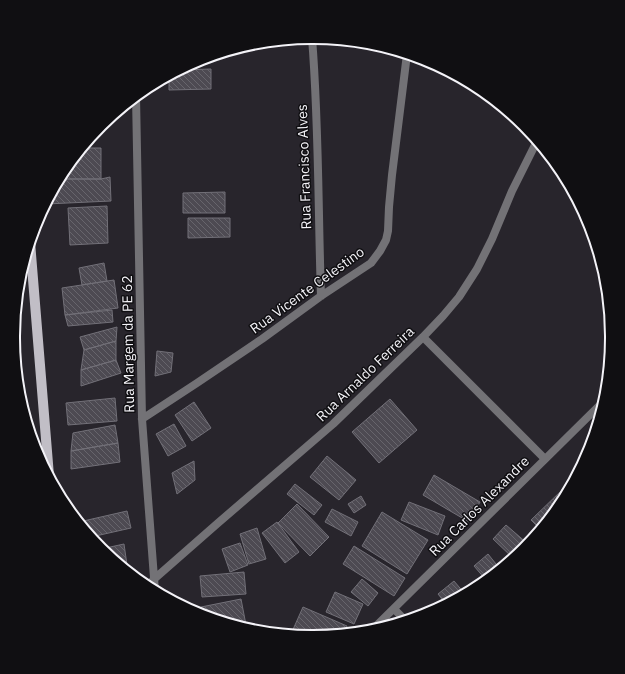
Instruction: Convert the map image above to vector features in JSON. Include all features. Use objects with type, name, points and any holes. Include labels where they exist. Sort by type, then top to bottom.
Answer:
[{"type":"main road","points":[[31,257],[48,461]]},
{"type":"street","name":"Rua Francisco Alves","points":[[313,44],[319,185],[321,296]]},
{"type":"street","name":"Rua Vicente Celestino","points":[[142,419],[262,339],[321,296],[371,263],[380,251],[386,240],[388,231],[392,174],[406,60]]},
{"type":"street","name":"Rua Margem da PE 62","points":[[136,104],[142,419],[153,580]]},
{"type":"street","name":"Rua Arnaldo Ferreira","points":[[153,580],[333,424],[443,316],[459,296],[477,269],[492,239],[512,191],[534,147]]},
{"type":"street","points":[[423,337],[545,459]]},
{"type":"street","name":"Rua Carlos Alexandre","points":[[381,622],[596,409]]},
{"type":"street","points":[[394,609],[401,616]]},
{"type":"building","points":[[211,69],[211,89],[169,90],[169,82],[195,70]]},
{"type":"building","points":[[90,148],[101,148],[101,179],[66,179]]},
{"type":"building","points":[[110,177],[111,201],[52,204],[66,179],[101,179]]},
{"type":"building","points":[[225,192],[225,213],[183,213],[183,193]]},
{"type":"building","points":[[107,206],[108,243],[70,245],[68,208]]},
{"type":"building","points":[[188,218],[230,218],[230,237],[188,238]]},
{"type":"building","points":[[104,263],[107,281],[82,285],[79,268]]},
{"type":"building","points":[[114,280],[118,308],[65,315],[62,288]]},
{"type":"building","points":[[112,310],[113,322],[68,326],[65,315]]},
{"type":"building","points":[[117,327],[116,341],[84,350],[80,337]]},
{"type":"building","points":[[116,341],[116,360],[81,370],[84,350]]},
{"type":"building","points":[[157,351],[173,353],[171,372],[155,376]]},
{"type":"building","points":[[116,360],[121,373],[81,386],[81,370]]},
{"type":"building","points":[[115,398],[117,421],[68,425],[66,403]]},
{"type":"building","points":[[390,399],[417,430],[379,463],[352,432]]},
{"type":"building","points":[[194,402],[211,428],[192,441],[175,415]]},
{"type":"building","points":[[174,424],[186,446],[168,456],[156,434]]},
{"type":"building","points":[[115,425],[118,443],[71,451],[73,433]]},
{"type":"building","points":[[118,443],[120,462],[71,469],[71,451]]},
{"type":"building","points":[[327,456],[356,480],[339,500],[310,477]]},
{"type":"building","points":[[194,461],[195,480],[177,494],[172,473]]},
{"type":"building","points":[[434,475],[480,502],[469,522],[423,495]]},
{"type":"building","points":[[295,484],[322,505],[314,515],[287,494]]},
{"type":"building","points":[[562,490],[536,525],[531,520]]},
{"type":"building","points":[[361,496],[366,505],[354,513],[348,504]]},
{"type":"building","points":[[409,502],[445,516],[438,535],[401,520]]},
{"type":"building","points":[[297,504],[329,537],[310,556],[278,523]]},
{"type":"building","points":[[332,509],[358,522],[351,536],[325,522]]},
{"type":"building","points":[[127,511],[131,528],[98,535],[85,521]]},
{"type":"building","points":[[382,512],[428,540],[407,574],[362,546]]},
{"type":"building","points":[[277,522],[299,552],[285,563],[262,533]]},
{"type":"building","points":[[506,525],[523,540],[509,554],[493,539]]},
{"type":"building","points":[[257,528],[266,559],[249,564],[240,534]]},
{"type":"building","points":[[240,543],[248,565],[230,572],[222,549]]},
{"type":"building","points":[[124,544],[127,563],[120,557],[109,547]]},
{"type":"building","points":[[354,546],[405,578],[394,596],[343,564]]},
{"type":"building","points":[[488,554],[496,564],[482,575],[474,566]]},
{"type":"building","points":[[244,572],[246,594],[202,597],[200,576]]},
{"type":"building","points":[[362,579],[378,593],[368,606],[351,592]]},
{"type":"building","points":[[454,581],[461,589],[442,599],[438,594]]},
{"type":"building","points":[[335,592],[363,604],[354,624],[326,612]]},
{"type":"building","points":[[241,599],[245,622],[218,614],[201,607]]},
{"type":"building","points":[[303,607],[347,626],[346,627],[332,629],[293,629]]}]
